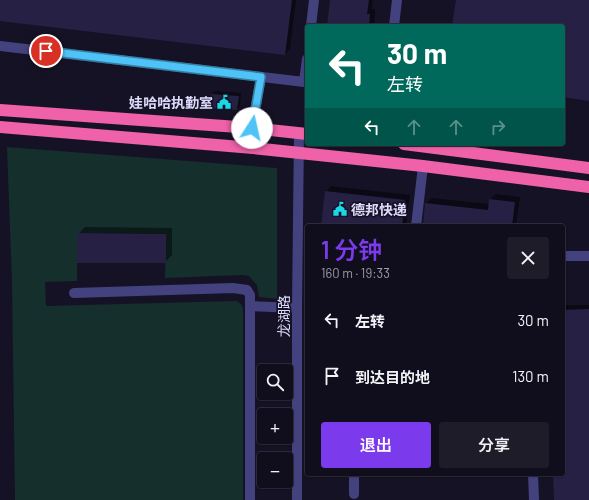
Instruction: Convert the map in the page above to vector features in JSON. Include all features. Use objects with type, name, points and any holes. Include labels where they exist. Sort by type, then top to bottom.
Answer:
[{"type":"highway","points":[[0,110],[303,133]]},
{"type":"highway","points":[[0,126],[298,152],[589,187]]},
{"type":"highway","points":[[419,146],[589,168]]},
{"type":"street","points":[[311,24],[314,0]]},
{"type":"street","points":[[394,24],[397,0]]},
{"type":"street","points":[[0,46],[304,82],[305,76]]},
{"type":"street","points":[[252,128],[261,77]]},
{"type":"street","name":"龙湖路","points":[[297,500],[302,446],[297,308],[298,152],[303,133]]},
{"type":"street","points":[[416,224],[423,166]]},
{"type":"street","points":[[565,256],[589,256]]},
{"type":"street","points":[[74,293],[239,288],[243,288],[249,292],[250,500]]},
{"type":"street","points":[[250,306],[297,308]]},
{"type":"street","points":[[354,476],[354,494]]},
{"type":"street","points":[[533,476],[534,500]]},
{"type":"green space","points":[[7,147],[277,168],[277,299],[259,297],[257,285],[249,276],[165,278],[166,234],[77,233],[77,281],[45,282],[46,306],[236,301],[242,306],[243,500],[15,500],[12,282]]},
{"type":"building","points":[[0,0],[292,0],[285,55],[0,21]]},
{"type":"building","points":[[330,0],[369,0],[367,14],[370,14],[369,24],[327,24]]},
{"type":"building","points":[[456,0],[589,0],[589,101],[565,97],[565,24],[452,24]]},
{"type":"building","name":"娃哈哈执勤室","points":[[211,94],[239,96],[237,110],[209,108]]},
{"type":"building","points":[[325,191],[405,200],[402,224],[321,224]]},
{"type":"building","points":[[489,199],[515,202],[512,224],[423,224],[425,203],[488,210]]},
{"type":"building","points":[[77,233],[166,234],[166,263],[77,263]]},
{"type":"building","points":[[589,309],[589,500],[554,500],[553,476],[565,476],[565,310]]},
{"type":"place","name":"娃哈哈执勤室","points":[[224,102]]},
{"type":"place","name":"德邦快递","points":[[340,209]]},
{"type":"route","points":[[46,51],[261,77],[252,128]]}]
